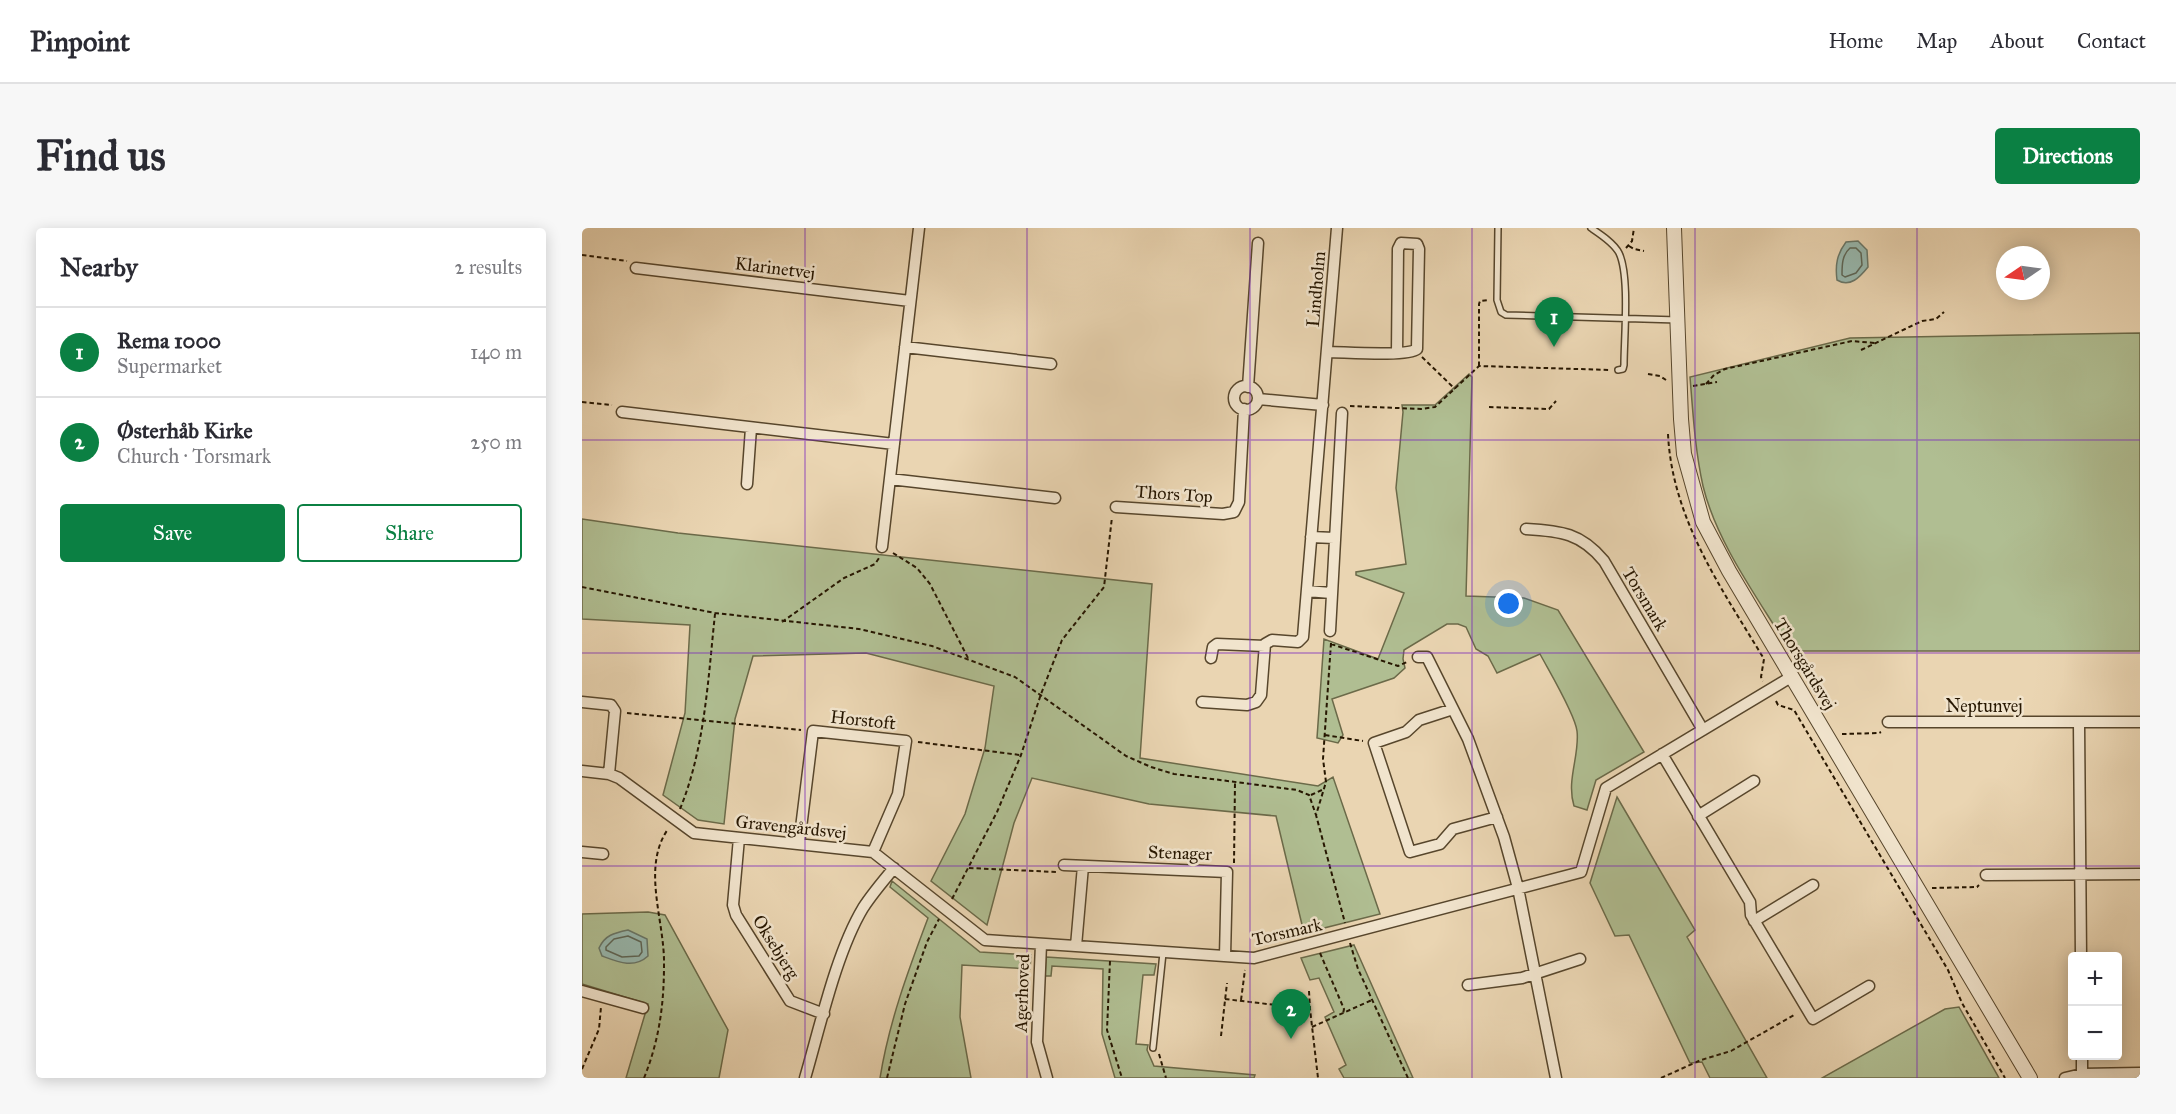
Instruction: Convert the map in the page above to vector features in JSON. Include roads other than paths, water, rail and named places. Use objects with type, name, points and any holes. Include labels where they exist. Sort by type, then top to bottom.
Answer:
[{"type":"street","points":[[882,547],[919,228]]},
{"type":"street","name":"Lindholm","points":[[1211,658],[1213,647],[1217,644],[1265,646],[1269,641],[1296,642],[1302,640],[1337,228]]},
{"type":"street","name":"Thorsgårdsvej","points":[[1674,228],[1678,320],[1674,387],[1684,454],[1703,522],[1791,677],[2030,1078]]},
{"type":"street","points":[[1397,308],[1418,308],[1419,249],[1415,243],[1403,242],[1399,244],[1398,249],[1397,308],[1397,353]]},
{"type":"street","points":[[1248,387],[1258,243]]},
{"type":"street","name":"Klarinetvej","points":[[636,268],[910,301]]},
{"type":"street","name":"Lindholm","points":[[1328,352],[1410,353],[1415,351],[1418,346],[1418,308]]},
{"type":"street","points":[[905,347],[1051,364]]},
{"type":"street","points":[[1248,387],[1255,391],[1258,399],[1252,408],[1244,410],[1236,404],[1235,395],[1240,388],[1248,387]]},
{"type":"street","points":[[1258,399],[1323,405]]},
{"type":"street","name":"Thors Top","points":[[1116,507],[1223,514],[1234,512],[1239,502],[1244,410]]},
{"type":"street","points":[[622,412],[894,444]]},
{"type":"street","points":[[1330,631],[1342,412]]},
{"type":"street","points":[[747,484],[751,428]]},
{"type":"street","points":[[1320,444],[1340,445]]},
{"type":"street","points":[[890,479],[1054,498]]},
{"type":"street","name":"Torsmark","points":[[1526,529],[1569,534],[1586,542],[1604,561],[1703,730]]},
{"type":"street","points":[[1311,537],[1334,538]]},
{"type":"street","points":[[1307,591],[1331,593]]},
{"type":"street","points":[[1202,702],[1247,705],[1257,702],[1261,695],[1265,646]]},
{"type":"street","points":[[1418,657],[1427,657],[1468,739],[1497,817],[1518,888],[1556,1078]]},
{"type":"street","name":"Torsmark","points":[[894,868],[985,940],[1254,958],[1581,872],[1606,788],[1791,677]]},
{"type":"street","points":[[582,702],[610,705],[615,711],[609,774]]},
{"type":"street","points":[[1453,709],[1419,720],[1406,732],[1374,742],[1410,852],[1440,844],[1453,829],[1497,817]]},
{"type":"street","name":"Neptunvej","points":[[1888,722],[2140,722]]},
{"type":"street","points":[[2079,723],[2081,952]]},
{"type":"street","name":"Horstoft","points":[[800,844],[813,731],[906,741],[898,794],[873,852]]},
{"type":"street","points":[[1662,754],[1750,902],[1754,921],[1813,1019],[1869,986]]},
{"type":"street","name":"Gravengårdsvej","points":[[582,771],[609,774],[619,778],[694,833],[873,852]]},
{"type":"street","points":[[1698,816],[1754,781]]},
{"type":"street","name":"Oksebjerg","points":[[739,838],[733,905],[736,915],[790,1000],[824,1014]]},
{"type":"street","points":[[582,852],[603,854]]},
{"type":"street","points":[[806,1078],[840,962],[862,910],[894,868],[873,852]]},
{"type":"street","name":"Stenager","points":[[1064,865],[1227,872],[1225,956]]},
{"type":"street","points":[[1076,946],[1083,866]]},
{"type":"street","points":[[1986,876],[2140,874]]},
{"type":"street","points":[[1754,921],[1813,885]]},
{"type":"street","name":"Agerhoved","points":[[1041,944],[1037,1042],[1047,1078]]},
{"type":"street","points":[[1467,985],[1534,975],[1580,959]]},
{"type":"street","points":[[582,991],[643,1008]]},
{"type":"street","points":[[2082,1060],[2082,1074]]},
{"type":"street","points":[[2066,1078],[2082,1074],[2140,1073]]},
{"type":"lane","points":[[1498,228],[1497,300],[1501,312],[1506,315],[1678,320]]},
{"type":"lane","points":[[1591,228],[1618,253],[1624,283],[1624,365],[1623,369],[1618,370]]},
{"type":"lane","points":[[1153,1048],[1163,953]]},
{"type":"water","points":[[1858,241],[1867,250],[1868,267],[1858,278],[1850,282],[1837,280],[1837,265],[1841,251],[1846,242]]},
{"type":"water","points":[[628,930],[647,939],[648,956],[632,963],[602,956],[599,948],[607,937]]},
{"type":"place","name":"Rema 1000","points":[[1554,347]]},
{"type":"place","name":"Østerhåb Kirke","points":[[1291,1039]]}]
